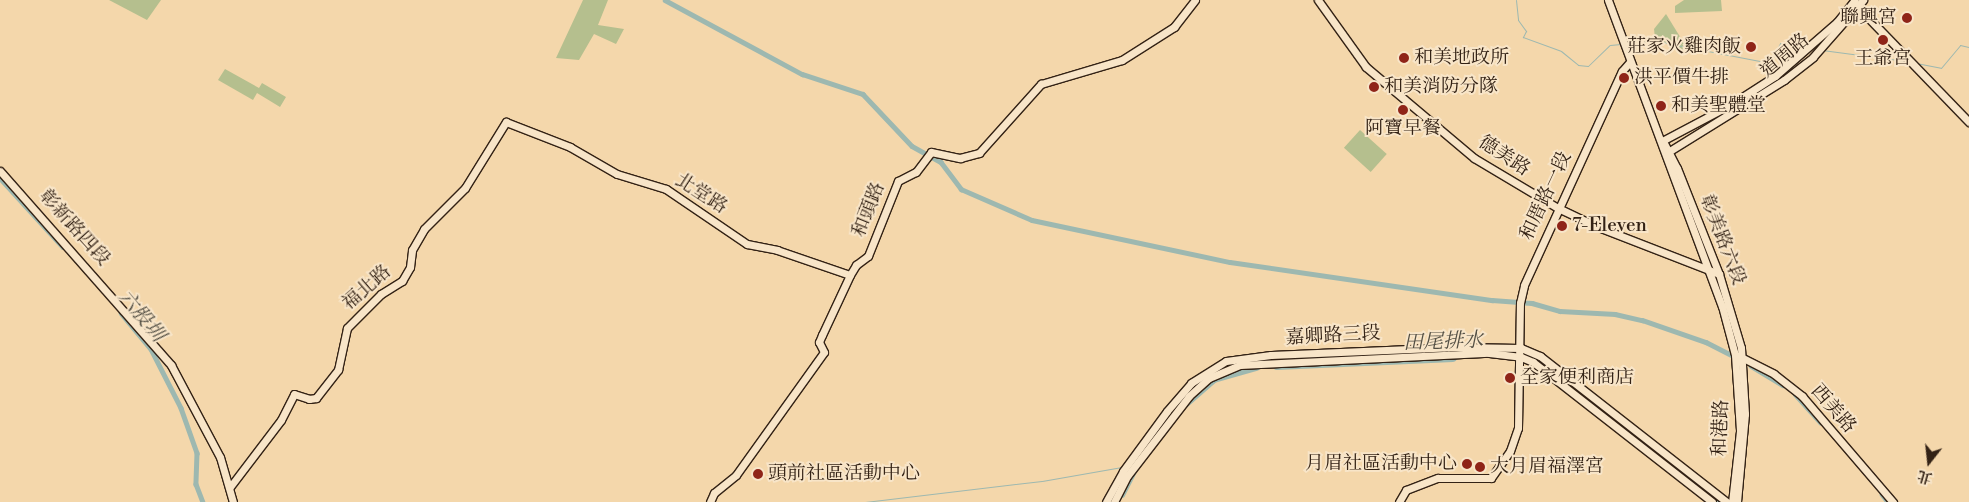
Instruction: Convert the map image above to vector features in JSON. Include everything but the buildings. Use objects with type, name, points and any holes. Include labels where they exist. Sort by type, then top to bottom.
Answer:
[{"type":"street","name":"和頭路","points":[[710,502],[714,493],[736,475],[824,352],[820,342],[850,275],[856,265],[868,256],[898,181],[916,172],[931,152],[960,158],[979,153],[1041,84],[1122,60],[1174,27],[1195,0]]},
{"type":"street","name":"德美路","points":[[1318,0],[1366,66],[1426,120],[1474,158],[1558,208],[1640,246],[1719,274]]},
{"type":"street","name":"彰美路六段","points":[[1608,0],[1629,63],[1719,274],[1738,359]]},
{"type":"street","name":"道周路","points":[[1662,141],[1730,105],[1775,76],[1837,22],[1855,3],[1864,0]]},
{"type":"street","name":"道周路","points":[[1668,152],[1784,80],[1813,57],[1855,3]]},
{"type":"street","points":[[1855,3],[1969,122]]},
{"type":"street","name":"和厝路一段","points":[[1399,502],[1406,490],[1438,478],[1491,478],[1516,437],[1521,352],[1520,303],[1524,285],[1622,71],[1629,63]]},
{"type":"street","name":"北堂路","points":[[491,144],[502,127],[511,122],[570,147],[617,174],[666,189],[747,244],[777,250],[850,275]]},
{"type":"street","name":"福北路","points":[[230,488],[281,420],[294,394],[309,399],[316,398],[338,370],[347,328],[381,294],[402,281],[410,266],[412,250],[424,229],[465,188],[491,144]]},
{"type":"street","name":"彰美路六段","points":[[1668,152],[1710,272],[1728,312]]},
{"type":"street","name":"彰新路四段","points":[[0,170],[166,358],[209,434],[230,488],[233,502]]},
{"type":"street","name":"嘉卿路三段","points":[[1106,502],[1123,472],[1191,383],[1226,361],[1271,355],[1387,350],[1521,352],[1540,356],[1727,502]]},
{"type":"street","name":"嘉卿路三段","points":[[1114,502],[1128,475],[1189,396],[1209,378],[1240,365],[1521,352],[1712,502]]},
{"type":"street","name":"和港路","points":[[1732,502],[1740,431],[1738,359]]},
{"type":"street","name":"和港路","points":[[1738,359],[1746,414],[1738,502]]},
{"type":"street","name":"西美路","points":[[1738,359],[1774,374],[1802,396],[1893,502]]},
{"type":"green space","points":[[109,0],[161,0],[147,20]]},
{"type":"green space","points":[[583,0],[608,0],[598,25],[624,29],[616,44],[594,34],[579,60],[556,58]]},
{"type":"green space","points":[[1684,0],[1721,0],[1722,11],[1675,13],[1675,6]]},
{"type":"green space","points":[[1666,14],[1690,53],[1655,38],[1654,29]]},
{"type":"green space","points":[[225,69],[259,88],[262,83],[286,97],[280,107],[257,93],[253,100],[218,80]]},
{"type":"green space","points":[[1360,130],[1387,154],[1371,172],[1344,148]]},
{"type":"waterway","points":[[665,0],[802,74],[863,94],[912,146],[941,162],[961,189],[1032,220],[1230,262],[1492,300],[1532,303],[1560,311],[1615,314],[1642,320],[1706,342],[1735,357]]},
{"type":"waterway","points":[[1516,0],[1518,20],[1526,31],[1523,37],[1561,51],[1578,65],[1588,66],[1610,45],[1621,44]]},
{"type":"waterway","points":[[1627,44],[1638,45],[1653,37],[1666,43],[1770,63],[1780,43],[1803,47]]},
{"type":"waterway","points":[[1916,63],[1941,68],[1960,45],[1969,47]]},
{"type":"waterway","points":[[1822,50],[1905,61]]},
{"type":"waterway","name":"六股圳","points":[[0,178],[63,247]]},
{"type":"waterway","name":"六股圳","points":[[121,313],[151,349],[181,408],[197,453],[196,484],[203,502]]},
{"type":"waterway","name":"田尾排水","points":[[1514,355],[1528,355],[1547,368],[1720,502]]},
{"type":"waterway","name":"田尾排水","points":[[1277,366],[1453,358]]},
{"type":"waterway","points":[[1751,366],[1783,385]]},
{"type":"waterway","name":"田尾排水","points":[[1184,405],[1214,379],[1256,367]]},
{"type":"waterway","points":[[1795,394],[1820,422]]},
{"type":"waterway","points":[[865,502],[1042,481],[1122,467]]},
{"type":"waterway","points":[[1122,495],[1133,473]]},
{"type":"waterway","points":[[1882,494],[1888,502]]},
{"type":"place","name":"聯興宮","points":[[1907,18]]},
{"type":"place","name":"王爺宮","points":[[1883,40]]},
{"type":"place","name":"莊家火雞肉飯","points":[[1751,47]]},
{"type":"place","name":"和美地政所","points":[[1404,58]]},
{"type":"place","name":"洪平價牛排","points":[[1624,78]]},
{"type":"place","name":"和美消防分隊","points":[[1374,87]]},
{"type":"place","name":"和美聖體堂","points":[[1661,106]]},
{"type":"place","name":"阿寶早餐","points":[[1403,110]]},
{"type":"place","name":"7-Eleven","points":[[1562,226]]},
{"type":"place","name":"全家便利商店","points":[[1510,378]]},
{"type":"place","name":"月眉社區活動中心","points":[[1467,464]]},
{"type":"place","name":"大月眉福澤宮","points":[[1480,467]]},
{"type":"place","name":"頭前社區活動中心","points":[[758,474]]}]
